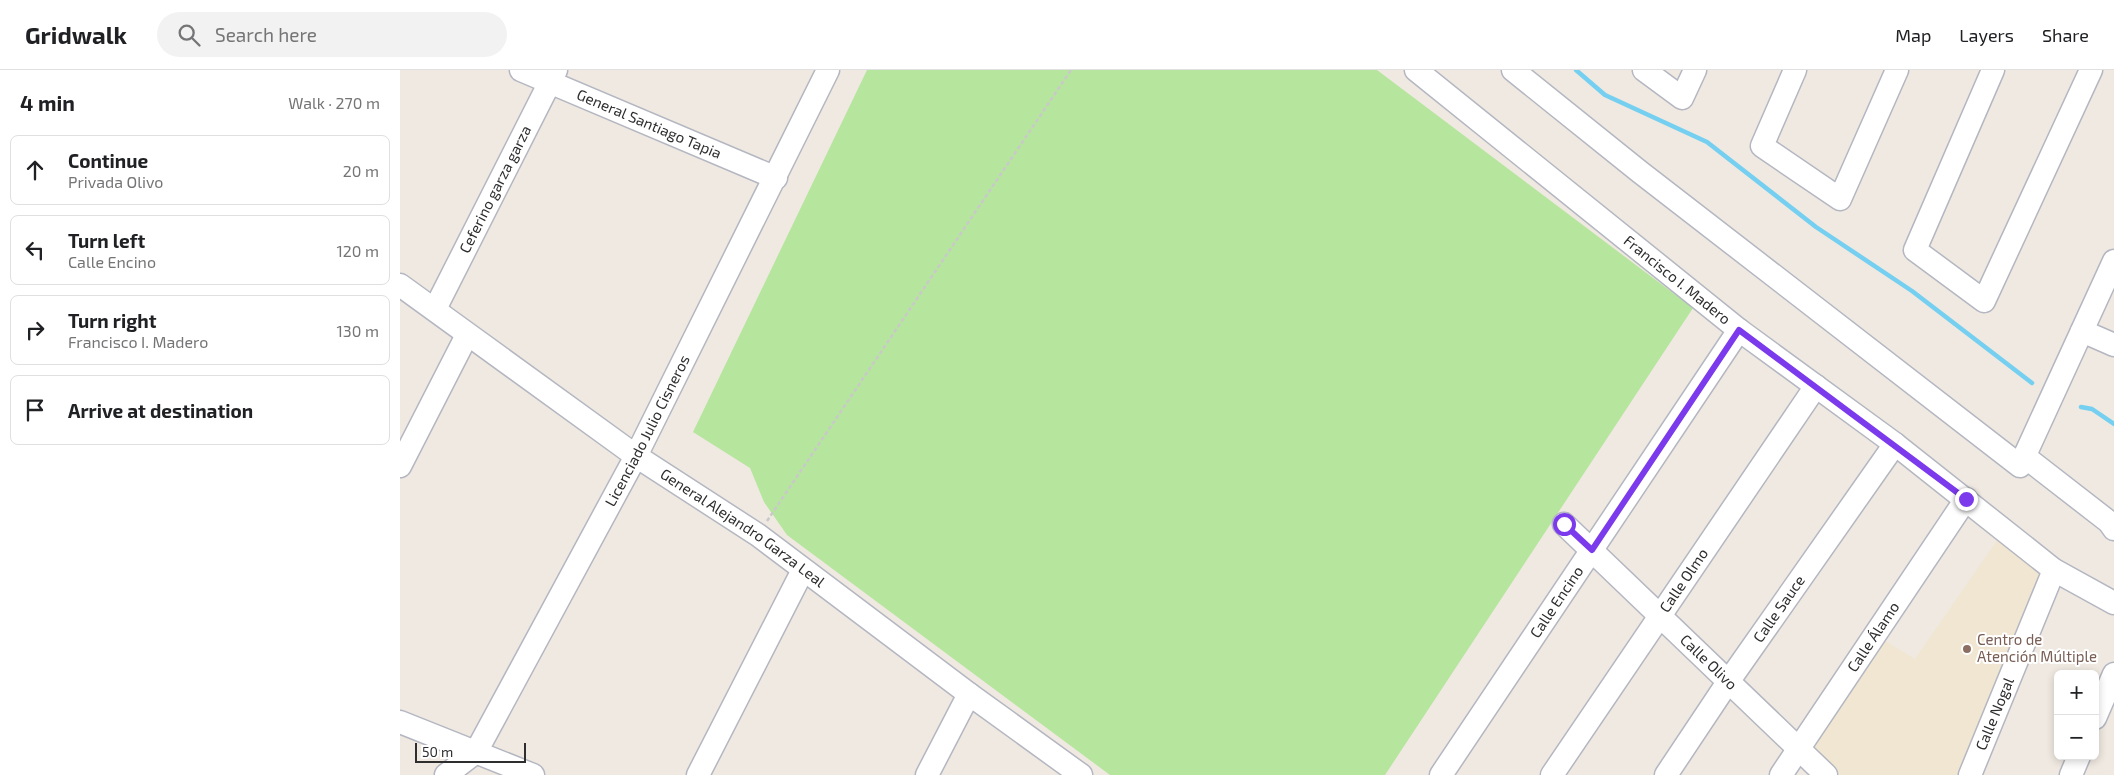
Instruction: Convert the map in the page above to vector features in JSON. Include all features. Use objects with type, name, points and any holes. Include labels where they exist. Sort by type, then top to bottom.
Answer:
[{"type":"street","name":"General Santiago Tapia","points":[[521,70],[553,75],[776,178]]},
{"type":"street","name":"Licenciado Julio Cisneros","points":[[446,775],[476,752],[636,456],[776,178],[828,70]]},
{"type":"street","name":"Francisco I. Madero","points":[[1416,70],[1739,330],[1894,444],[2054,570],[2114,603]]},
{"type":"street","points":[[1513,70],[1640,172],[2020,466],[2114,261]]},
{"type":"street","points":[[1644,70],[1682,98],[1695,70]]},
{"type":"street","points":[[1795,70],[1762,146],[1840,200],[1897,70]]},
{"type":"street","points":[[1993,70],[1915,250],[1984,301],[2091,70]]},
{"type":"street","name":"Ceferino garza garza","points":[[434,309],[553,75]]},
{"type":"street","name":"General Alejandro Garza Leal","points":[[400,285],[636,456],[758,535],[969,694],[1081,775]]},
{"type":"street","name":"Calle Encino","points":[[1441,775],[1739,330]]},
{"type":"street","points":[[2082,331],[2114,345]]},
{"type":"street","points":[[400,466],[467,335]]},
{"type":"street","name":"Calle Olmo","points":[[1552,775],[1816,386]]},
{"type":"street","name":"Calle Sauce","points":[[1666,775],[1728,682],[1894,444]]},
{"type":"street","points":[[2024,456],[2108,522],[2114,529]]},
{"type":"street","name":"Calle Álamo","points":[[1781,775],[1966,499]]},
{"type":"street","name":"Calle Olivo","points":[[1564,524],[1826,775]]},
{"type":"street","points":[[698,775],[803,570]]},
{"type":"street","name":"Calle Nogal","points":[[1970,775],[2054,570]]},
{"type":"street","points":[[2096,715],[2114,674]]},
{"type":"street","points":[[927,775],[969,694]]},
{"type":"street","points":[[400,722],[533,775]]},
{"type":"street","points":[[465,775],[476,752]]},
{"type":"street","points":[[2071,775],[2077,760]]},
{"type":"path","points":[[758,535],[1071,70]]},
{"type":"shaded area","name":"Centro de Atención Múltiple","points":[[2000,536],[2041,571],[2042,580],[1958,775],[1841,775],[1812,747],[1884,640],[1915,659]]},
{"type":"green space","points":[[867,70],[1377,70],[1693,308],[1385,775],[1110,775],[787,535],[764,502],[750,468],[693,432]]},
{"type":"waterway","points":[[1576,70],[1605,95],[1707,142],[1816,227],[1912,291],[2032,383]]},
{"type":"waterway","points":[[2081,407],[2092,409],[2114,424]]},
{"type":"place","name":"Centro de Atención Múltiple","points":[[1967,649]]},
{"type":"route","points":[[1564,524],[1592,550],[1739,330],[1966,499]]}]
